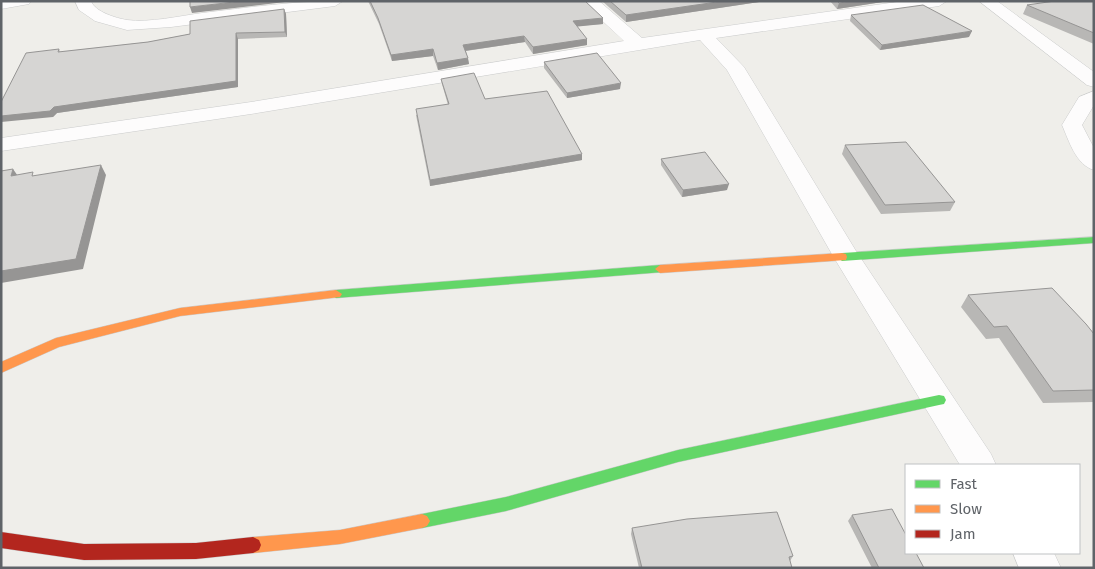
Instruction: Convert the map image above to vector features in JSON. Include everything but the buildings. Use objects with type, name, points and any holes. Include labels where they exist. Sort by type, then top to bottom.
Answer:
[{"type":"street","points":[[1,4],[23,1]]},
{"type":"street","points":[[83,1],[85,6],[101,18],[127,25],[171,22],[335,1]]},
{"type":"street","points":[[589,1],[638,44]]},
{"type":"street","points":[[1,145],[251,108],[638,44],[705,36],[939,1]]},
{"type":"street","points":[[987,1],[1094,81]]},
{"type":"street","points":[[705,36],[735,68],[846,256],[978,464]]},
{"type":"street","points":[[1094,97],[1086,101],[1072,125],[1085,152],[1094,163]]},
{"type":"street","points":[[1,368],[56,343],[190,311],[288,298],[454,283],[1094,240]]},
{"type":"street","points":[[1,540],[84,552],[193,559],[340,537],[506,504],[678,456],[939,400]]},
{"type":"street","points":[[1033,554],[1042,568]]},
{"type":"traffic: fast","points":[[842,257],[1094,240]]},
{"type":"traffic: fast","points":[[336,294],[660,269]]},
{"type":"traffic: fast","points":[[422,521],[506,504],[678,456],[939,400]]},
{"type":"traffic: slow","points":[[660,269],[842,257]]},
{"type":"traffic: slow","points":[[1,368],[56,343],[180,312],[336,294]]},
{"type":"traffic: slow","points":[[253,545],[340,537],[422,521]]},
{"type":"traffic: jam","points":[[1,540],[84,552],[196,551],[253,545]]}]
